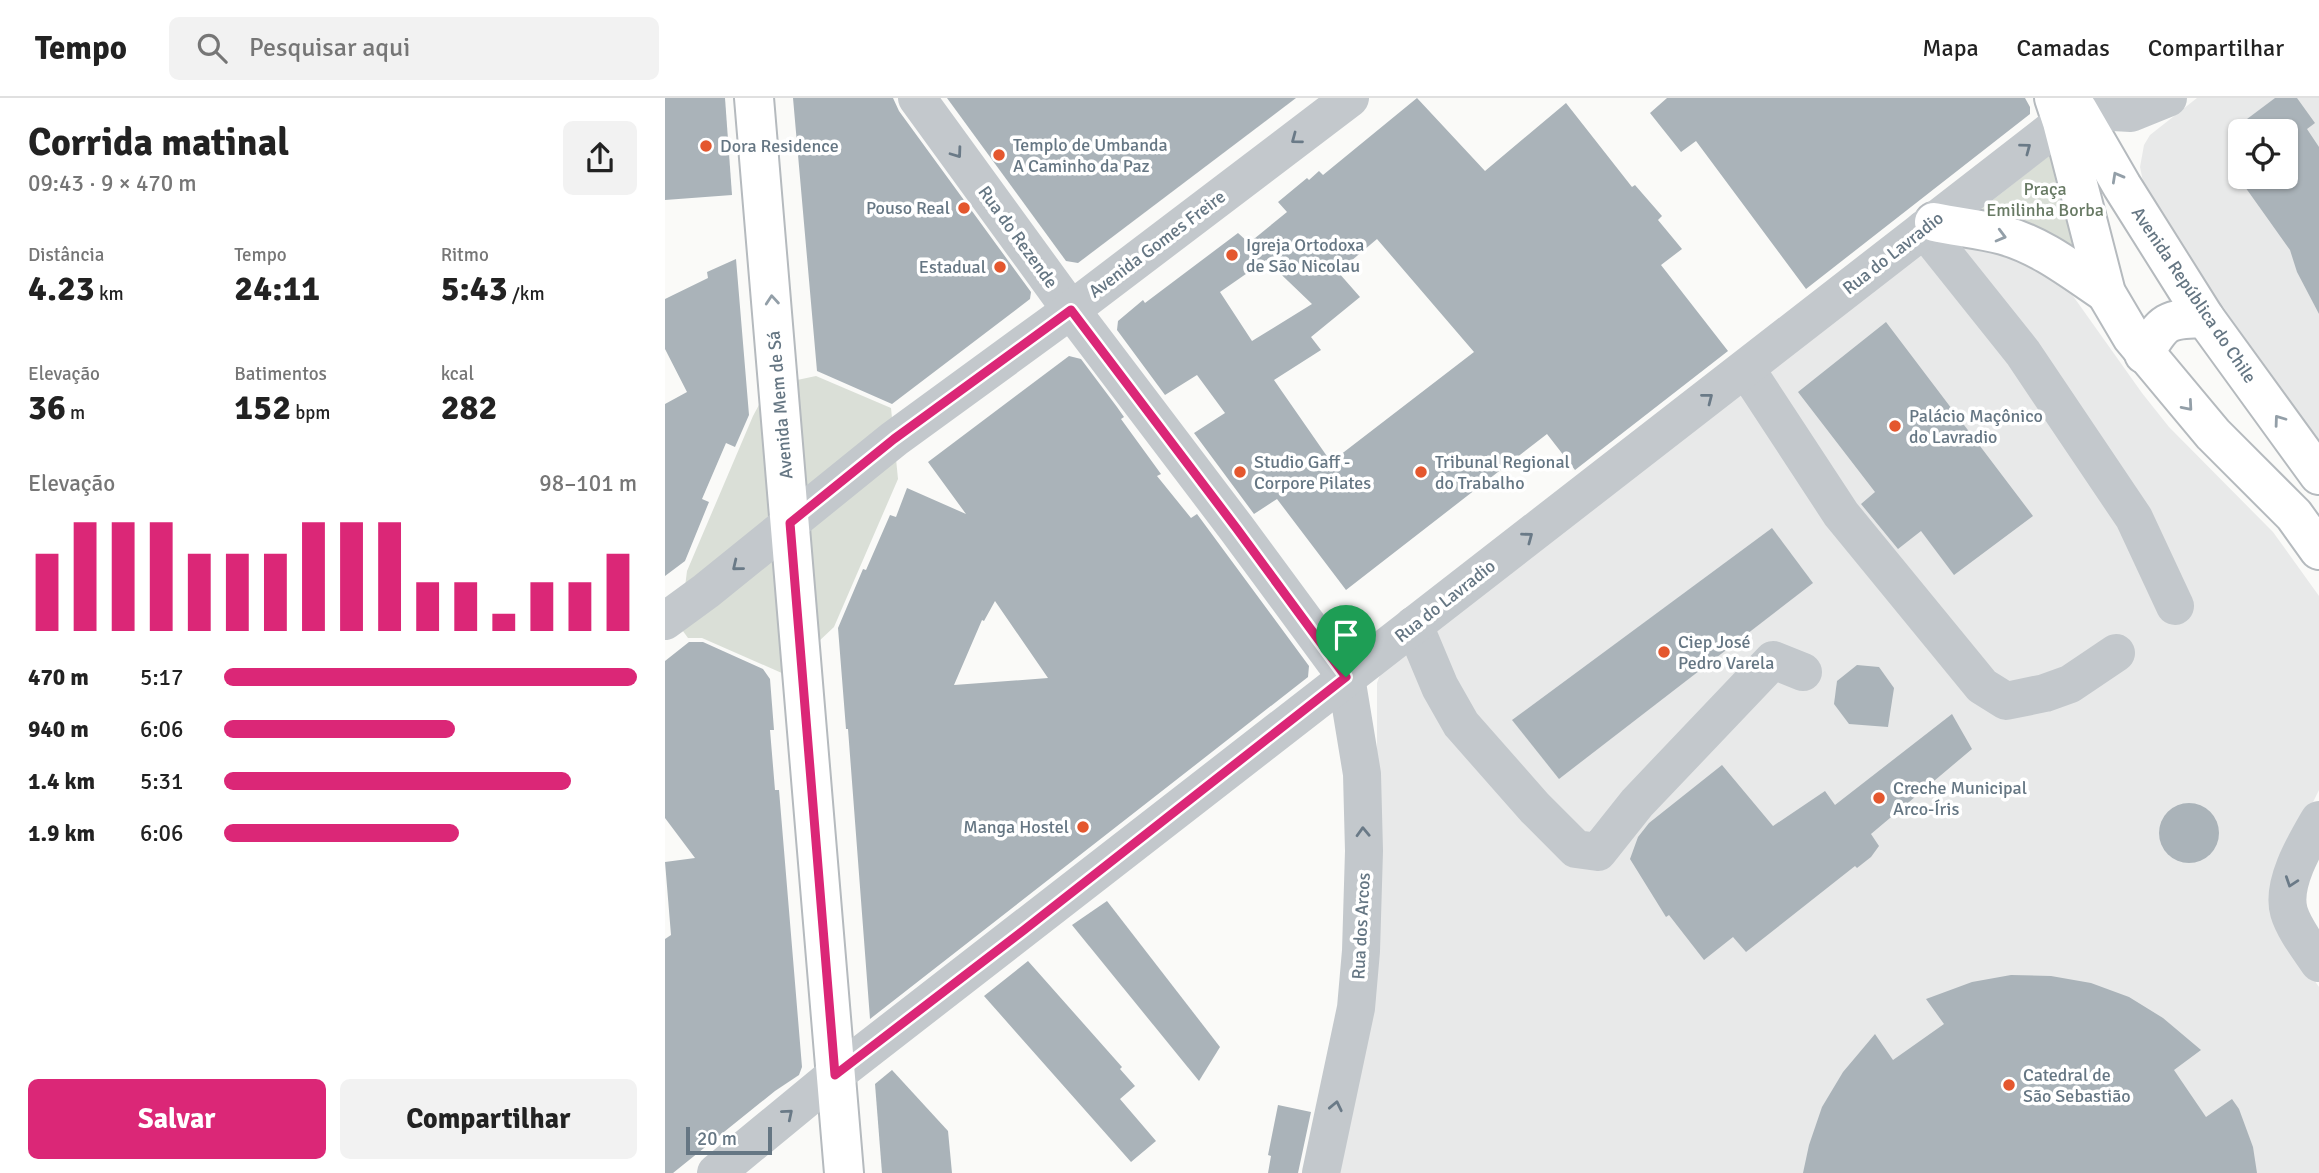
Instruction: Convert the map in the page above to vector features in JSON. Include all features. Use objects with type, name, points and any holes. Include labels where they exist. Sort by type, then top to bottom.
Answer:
[{"type":"main road","name":"Avenida Mem de Sá","points":[[754,98],[844,1173]]},
{"type":"main road","points":[[2072,107],[2106,293],[2144,354],[2213,434],[2294,516],[2319,550]]},
{"type":"main road","name":"Avenida República do Chile","points":[[2072,107],[2205,318],[2316,466]]},
{"type":"main road","points":[[1929,225],[2003,235],[2051,255],[2106,293]]},
{"type":"main road","points":[[2144,354],[2164,325],[2173,320],[2205,318]]},
{"type":"street","name":"Rua do Rezende","points":[[916,98],[1346,677]]},
{"type":"street","name":"Avenida Gomes Freire","points":[[665,621],[894,439],[1071,310],[1350,98]]},
{"type":"street","points":[[2072,107],[2131,113],[2168,98]]},
{"type":"street","name":"Rua do Lavradio","points":[[716,1173],[835,1075],[1746,369],[1929,225],[2072,107]]},
{"type":"street","points":[[1929,225],[2023,353],[2134,517],[2175,606]]},
{"type":"street","points":[[1746,369],[1841,514],[1982,686],[2006,701],[2045,693],[2070,684],[2116,653]]},
{"type":"street","points":[[1414,625],[1440,687],[1461,724],[1535,808],[1576,849],[1598,852],[1637,803],[1773,660],[1803,672]]},
{"type":"street","name":"Rua dos Arcos","points":[[1321,1173],[1356,1008],[1361,951],[1364,851],[1362,774],[1346,677]]},
{"type":"street","points":[[2319,821],[2303,848],[2287,892],[2289,912],[2319,963]]},
{"type":"shaded area","points":[[2197,98],[2319,98],[2319,445],[2159,218],[2144,186],[2140,167],[2144,145],[2150,135]]},
{"type":"shaded area","points":[[1936,239],[2051,265],[2169,427],[2273,532],[2319,596],[2319,790],[2272,885],[2278,928],[2319,987],[2319,1173],[1336,1173],[1377,970],[1377,683],[1381,672]]},
{"type":"green space","name":"Praça Emilinha Borba","points":[[2057,149],[2098,268],[1975,214]]},
{"type":"green space","points":[[816,376],[891,408],[898,479],[834,627],[784,674],[702,638],[688,638],[680,627],[687,571],[753,416],[769,386]]},
{"type":"building","points":[[665,98],[725,98],[732,195],[665,200]]},
{"type":"building","points":[[793,98],[893,98],[899,111],[1031,292],[1030,299],[892,404],[817,371]]},
{"type":"building","points":[[947,98],[1296,98],[1078,263],[1066,261]]},
{"type":"building","points":[[1417,98],[1485,171],[1566,103],[1632,187],[1635,185],[1662,216],[1658,220],[1682,249],[1661,265],[1728,351],[1575,470],[1547,434],[1346,590],[1277,499],[1254,514],[1194,433],[1225,413],[1197,375],[1165,395],[1117,330],[1118,321],[1143,300],[1145,303],[1238,233],[1249,243],[1287,212],[1278,202],[1307,178],[1309,180],[1319,171],[1323,175]],"holes":[[[1377,239],[1474,352],[1331,462],[1274,380],[1321,350],[1311,337],[1360,297],[1338,272]],[[1266,260],[1312,304],[1252,341],[1220,292]]]},
{"type":"building","points":[[1667,98],[2025,98],[2030,114],[1806,289],[1696,141],[1681,152],[1650,113]]},
{"type":"building","points":[[2275,98],[2297,98],[2315,123],[2307,129],[2319,147],[2319,314],[2297,272],[2290,250],[2247,189],[2298,189],[2298,119],[2247,119]]},
{"type":"building","points":[[736,259],[749,415],[735,447],[726,443],[702,499],[709,502],[685,561],[665,576],[665,404],[687,392],[665,349],[665,299],[708,278],[707,272]]},
{"type":"building","name":"Palácio Maçônico do Lavradio","points":[[1886,322],[2033,516],[1954,575],[1921,531],[1898,549],[1861,504],[1875,492],[1798,392]]},
{"type":"building","points":[[1069,356],[1081,359],[1124,417],[1121,419],[1161,474],[1157,476],[1191,518],[1197,514],[1309,666],[1308,677],[870,1019],[838,628],[863,569],[866,570],[890,515],[896,517],[907,488],[966,514],[928,462]],"holes":[[[995,601],[1048,678],[954,685],[982,620],[984,621]]]},
{"type":"building","name":"Ciep José Pedro Varela","points":[[1772,528],[1813,583],[1559,779],[1512,720]]},
{"type":"building","points":[[689,642],[703,642],[763,669],[770,679],[774,730],[770,730],[775,790],[779,790],[802,1067],[799,1075],[775,1091],[673,1173],[665,1173],[665,939],[671,935],[665,862],[695,858],[665,818],[665,661]]},
{"type":"building","points":[[1857,665],[1879,667],[1894,688],[1888,727],[1849,724],[1834,704],[1837,681]]},
{"type":"building","points":[[1952,714],[1972,749],[1871,834],[1879,846],[1871,857],[1857,868],[1855,866],[1746,952],[1733,937],[1704,960],[1669,915],[1666,917],[1630,859],[1638,837],[1649,823],[1722,765],[1773,826],[1825,791],[1835,805]]},
{"type":"building","points":[[2189,803],[2206,808],[2214,816],[2219,833],[2214,850],[2206,858],[2189,863],[2172,858],[2164,850],[2159,833],[2164,816],[2172,808]]},
{"type":"building","points":[[1107,901],[1220,1047],[1199,1081],[1072,925]]},
{"type":"building","points":[[1028,961],[1122,1067],[1120,1069],[1135,1086],[1120,1099],[1156,1141],[1131,1162],[984,996]]},
{"type":"building","name":"Catedral de São Sebastião","points":[[2011,975],[2051,976],[2091,983],[2129,997],[2163,1018],[2201,1050],[2174,1070],[2206,1117],[2232,1099],[2239,1109],[2253,1147],[2257,1173],[1803,1173],[1822,1107],[1843,1072],[1875,1034],[1893,1060],[1944,1024],[1926,999],[1972,982]]},
{"type":"building","points":[[892,1070],[948,1131],[952,1173],[882,1173],[875,1084]]},
{"type":"building","points":[[1278,1105],[1311,1112],[1298,1173],[1268,1173],[1271,1156],[1268,1155]]},
{"type":"place","name":"Dora Residence","points":[[706,146]]},
{"type":"place","name":"Templo de Umbanda A Caminho da Paz","points":[[999,155]]},
{"type":"place","name":"Pouso Real","points":[[964,208]]},
{"type":"place","name":"Igreja Ortodoxa de São Nicolau","points":[[1232,255]]},
{"type":"place","name":"Estadual","points":[[1000,267]]},
{"type":"place","name":"Palácio Maçônico do Lavradio","points":[[1895,426]]},
{"type":"place","name":"Studio Gaff - Corpore Pilates","points":[[1240,472]]},
{"type":"place","name":"Tribunal Regional do Trabalho","points":[[1421,472]]},
{"type":"place","name":"Ciep José Pedro Varela","points":[[1664,652]]},
{"type":"place","name":"Creche Municipal Arco-Íris","points":[[1879,798]]},
{"type":"place","name":"Manga Hostel","points":[[1083,827]]},
{"type":"place","name":"Catedral de São Sebastião","points":[[2009,1085]]},
{"type":"route","points":[[1071,310],[1346,677],[835,1075],[790,523],[894,439],[1071,310]]}]
